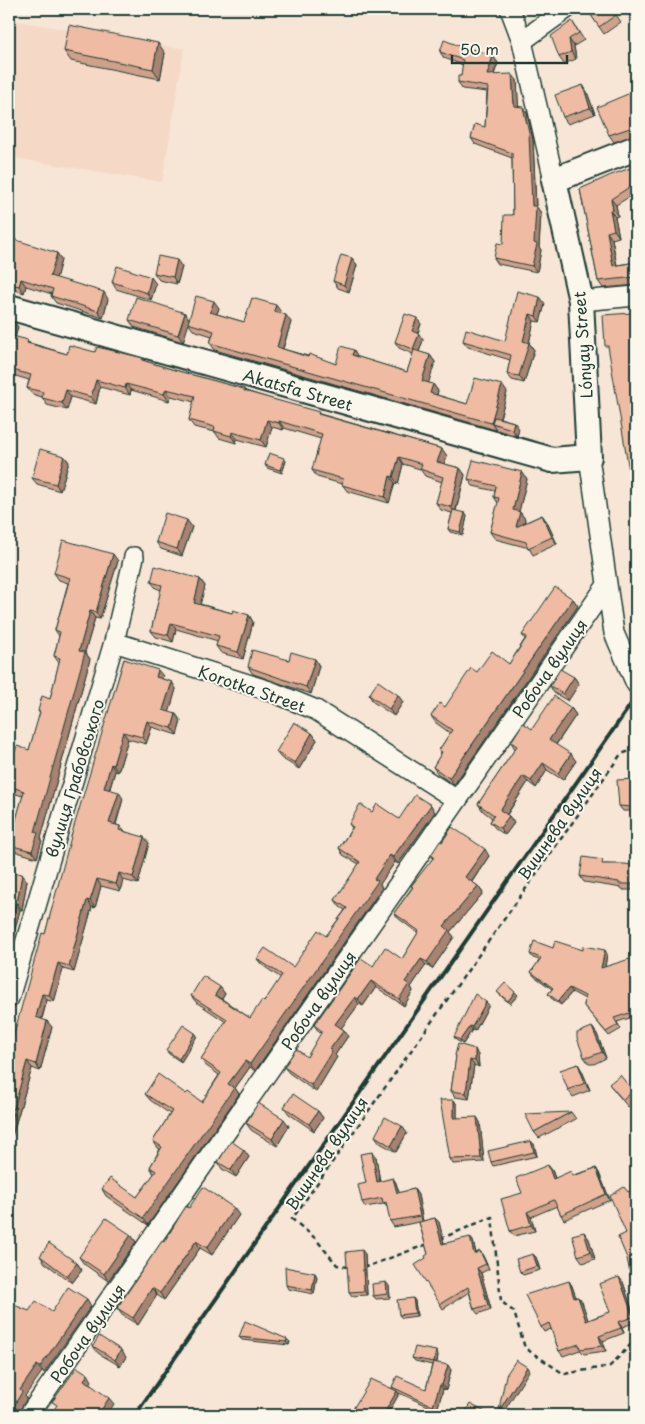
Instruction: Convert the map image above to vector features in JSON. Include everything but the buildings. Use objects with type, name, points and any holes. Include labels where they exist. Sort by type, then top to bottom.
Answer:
[{"type":"street","name":"Lónyay Street","points":[[510,9],[522,41],[581,301],[589,457],[607,585],[614,632],[636,684]]},
{"type":"street","points":[[522,41],[566,9]]},
{"type":"street","points":[[554,180],[636,148]]},
{"type":"street","points":[[581,301],[636,296]]},
{"type":"street","name":"Akatsfa Street","points":[[9,307],[552,460],[589,457]]},
{"type":"street","name":"вулиця Грабовського","points":[[9,998],[114,642],[134,556]]},
{"type":"street","name":"Робоча вулиця","points":[[29,1415],[607,585]]},
{"type":"street","name":"Korotka Street","points":[[114,642],[270,691],[316,710],[457,800]]},
{"type":"path","name":"Вишнева вулиця","points":[[353,1268],[337,1265],[315,1238],[292,1218],[621,754],[636,749]]},
{"type":"path","points":[[361,1269],[416,1250],[492,1217],[500,1301],[514,1312],[525,1348],[564,1374],[610,1366],[636,1340]]},
{"type":"shaded area","points":[[9,20],[184,49],[162,182],[9,157]]},
{"type":"railway","points":[[135,1415],[636,697]]}]
